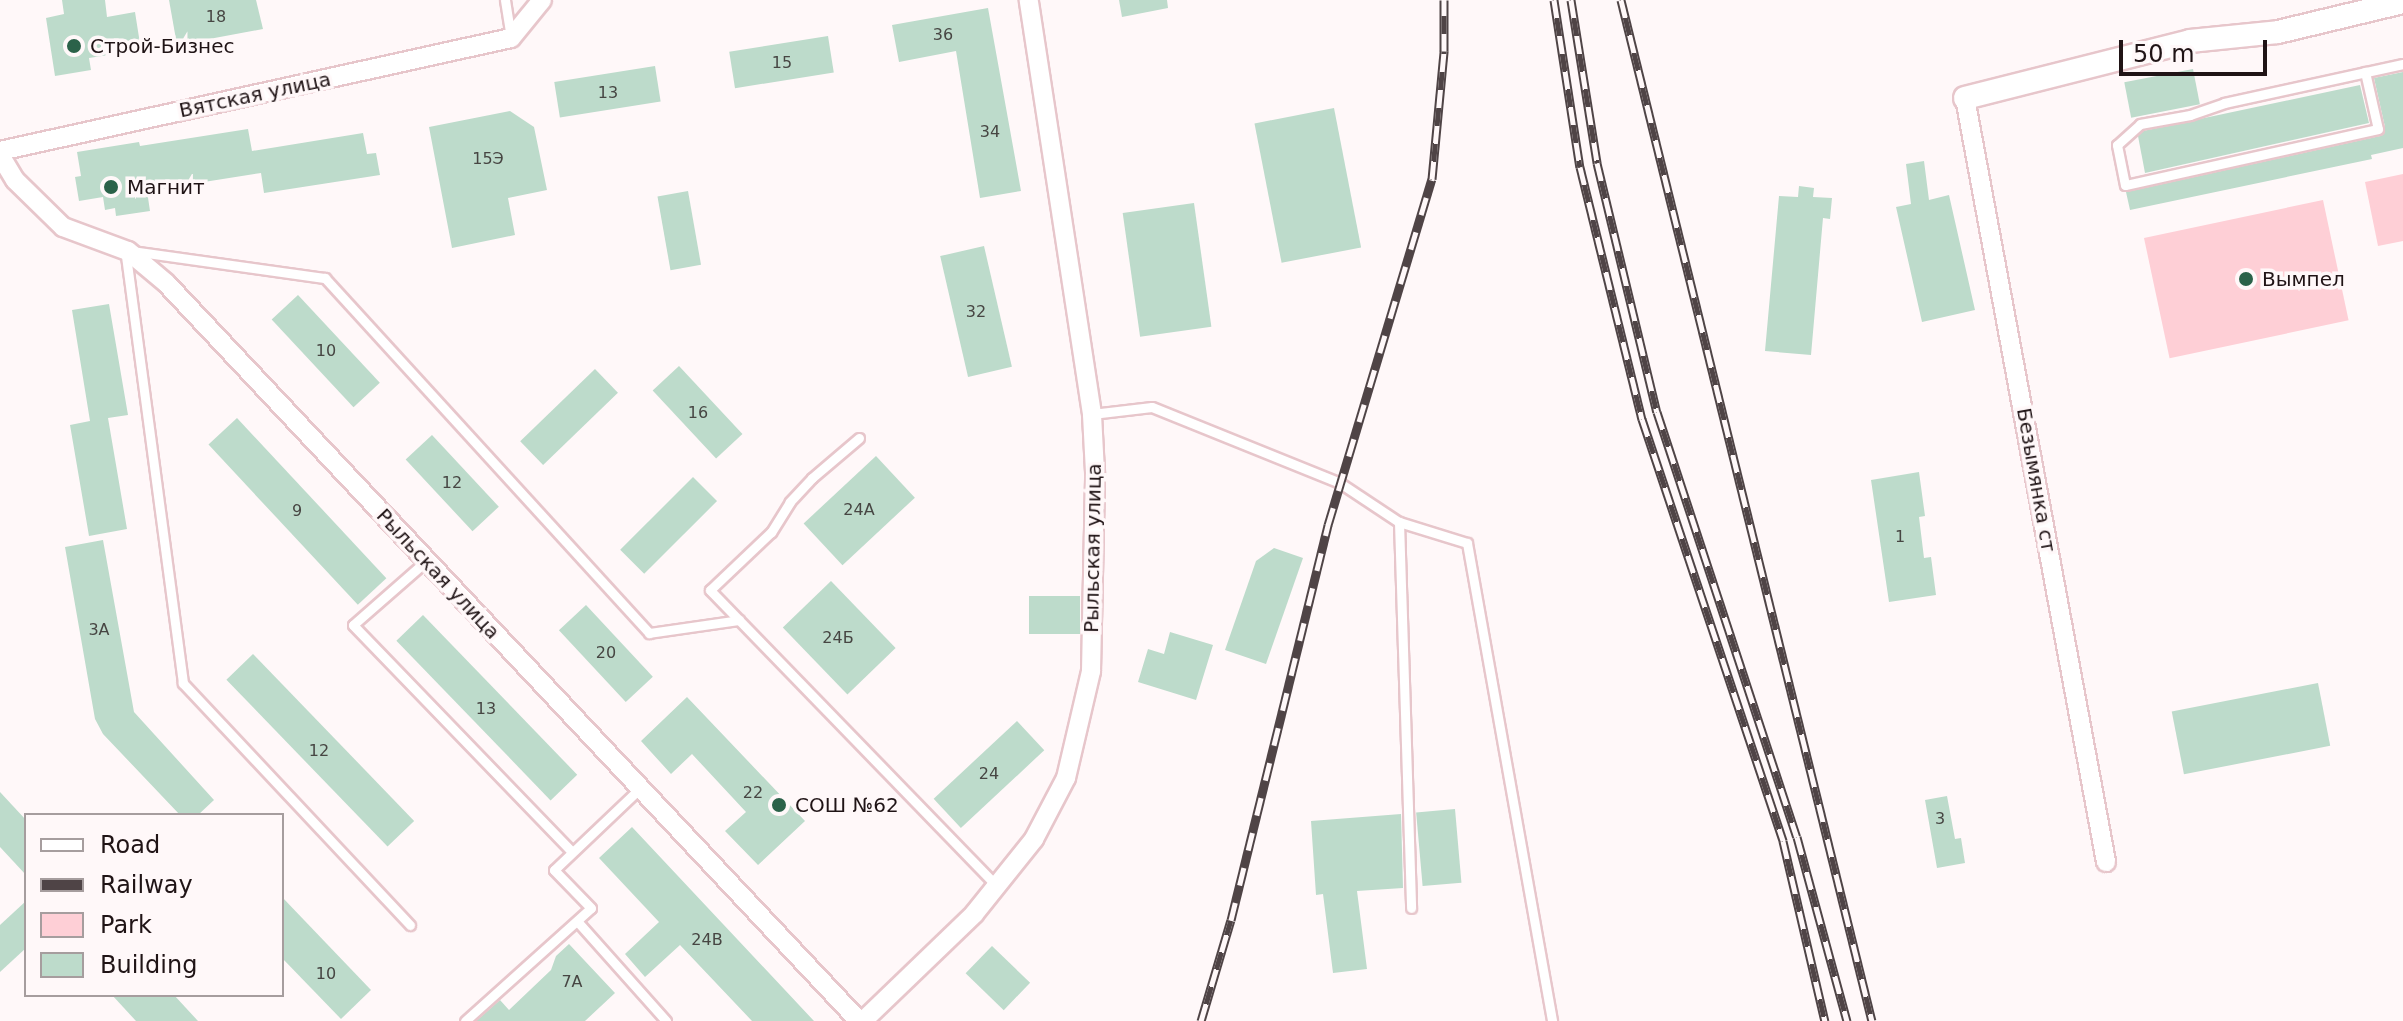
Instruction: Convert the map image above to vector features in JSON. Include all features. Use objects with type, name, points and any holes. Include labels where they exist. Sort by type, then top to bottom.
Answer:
[{"type":"street","points":[[511,38],[542,0]]},
{"type":"street","name":"Рыльская улица","points":[[0,153],[15,180],[63,227],[125,250],[166,283],[861,1021],[974,914],[1034,839],[1066,778],[1091,671],[1095,472],[1092,414],[1029,0]]},
{"type":"street","points":[[1965,98],[2190,41],[2278,32],[2403,2]]},
{"type":"street","name":"Вятская улица","points":[[0,153],[511,38]]},
{"type":"street","name":"Безымянка ст","points":[[1965,98],[2106,862]]},
{"type":"lane","points":[[505,0],[511,38]]},
{"type":"lane","points":[[2365,72],[2378,129],[2125,185],[2117,145],[2140,124],[2365,72],[2403,64]]},
{"type":"lane","points":[[410,925],[183,683],[125,250],[325,278],[649,633],[739,620]]},
{"type":"lane","points":[[1092,414],[1152,407],[1340,483],[1399,522],[1467,543],[1552,1021]]},
{"type":"lane","points":[[859,438],[812,478],[790,502],[771,532],[710,590],[997,886]]},
{"type":"lane","points":[[1399,522],[1411,908]]},
{"type":"lane","points":[[426,561],[353,625],[572,852]]},
{"type":"lane","points":[[465,1021],[591,908],[554,870],[640,788]]},
{"type":"lane","points":[[577,921],[666,1021]]},
{"type":"green space","points":[[2403,174],[2403,241],[2378,246],[2365,182]]},
{"type":"green space","name":"Вымпел","points":[[2323,200],[2349,320],[2170,358],[2144,238]]},
{"type":"building","points":[[62,0],[105,0],[107,17],[135,12],[141,50],[89,58],[91,70],[55,76],[46,18],[64,14]]},
{"type":"building","points":[[169,0],[256,0],[263,29],[177,45]]},
{"type":"building","points":[[1119,0],[1167,0],[1168,8],[1122,17]]},
{"type":"building","points":[[988,8],[1021,191],[980,198],[956,51],[899,62],[892,25]]},
{"type":"building","points":[[828,36],[834,73],[735,88],[729,52]]},
{"type":"building","points":[[655,66],[661,102],[560,118],[554,82]]},
{"type":"building","points":[[2193,69],[2200,104],[2131,118],[2124,82]]},
{"type":"building","points":[[2403,72],[2403,148],[2371,155],[2372,159],[2130,210],[2126,192],[2380,136],[2385,127],[2374,78]]},
{"type":"building","points":[[2360,85],[2369,123],[2145,173],[2138,136],[2143,131]]},
{"type":"building","points":[[1334,108],[1361,247],[1282,263],[1254,123]]},
{"type":"building","points":[[510,111],[534,127],[547,190],[508,198],[515,235],[452,248],[429,127]]},
{"type":"building","points":[[248,129],[252,151],[363,133],[367,154],[376,153],[380,175],[264,193],[261,173],[147,191],[150,211],[116,216],[115,208],[105,210],[103,197],[79,201],[75,177],[81,176],[77,152],[139,142],[140,146]]},
{"type":"building","points":[[1924,161],[1929,200],[1949,195],[1975,310],[1922,322],[1896,207],[1911,204],[1906,164]]},
{"type":"building","points":[[1799,186],[1814,188],[1813,197],[1832,198],[1830,219],[1823,218],[1811,355],[1765,351],[1779,196],[1798,197]]},
{"type":"building","points":[[688,191],[701,265],[670,270],[657,196]]},
{"type":"building","points":[[1194,203],[1211,327],[1140,337],[1123,213]]},
{"type":"building","points":[[984,246],[1012,367],[968,377],[940,256]]},
{"type":"building","points":[[298,295],[380,383],[354,407],[272,320]]},
{"type":"building","points":[[109,304],[128,415],[108,418],[127,529],[89,536],[70,425],[90,421],[72,310]]},
{"type":"building","points":[[679,366],[742,434],[716,459],[653,391]]},
{"type":"building","points":[[595,369],[618,393],[543,465],[520,441]]},
{"type":"building","points":[[237,418],[386,578],[358,605],[208,445]]},
{"type":"building","points":[[432,435],[499,507],[473,531],[406,460]]},
{"type":"building","points":[[876,456],[915,498],[842,565],[804,524]]},
{"type":"building","points":[[1919,472],[1925,516],[1919,517],[1924,558],[1931,557],[1936,595],[1889,602],[1871,480]]},
{"type":"building","points":[[693,477],[717,501],[644,574],[620,550]]},
{"type":"building","points":[[103,540],[134,712],[214,800],[200,813],[178,813],[103,734],[95,719],[65,547]]},
{"type":"building","points":[[1274,548],[1303,558],[1266,664],[1225,650],[1256,561]]},
{"type":"building","points":[[831,581],[896,648],[847,694],[783,628]]},
{"type":"building","points":[[1029,596],[1080,596],[1080,634],[1029,634]]},
{"type":"building","points":[[586,605],[653,677],[626,702],[559,630]]},
{"type":"building","points":[[423,615],[577,775],[551,800],[396,641]]},
{"type":"building","points":[[1170,632],[1213,645],[1196,700],[1138,682],[1148,649],[1164,654]]},
{"type":"building","points":[[253,654],[414,821],[388,847],[226,680]]},
{"type":"building","points":[[2318,683],[2330,746],[2184,774],[2172,711]]},
{"type":"building","points":[[687,697],[805,821],[758,865],[725,831],[746,812],[692,754],[671,774],[641,741]]},
{"type":"building","points":[[1017,721],[1044,750],[961,828],[934,799]]},
{"type":"building","points":[[0,792],[24,818],[24,873],[0,847]]},
{"type":"building","points":[[1947,796],[1955,839],[1961,838],[1965,863],[1937,868],[1925,800]]},
{"type":"building","points":[[1455,809],[1461,883],[1423,886],[1416,812]]},
{"type":"building","points":[[1401,814],[1403,888],[1357,891],[1367,969],[1333,973],[1323,894],[1316,895],[1311,821]]},
{"type":"building","points":[[632,827],[814,1021],[752,1021],[680,945],[645,977],[625,954],[659,922],[599,858]]},
{"type":"building","points":[[284,899],[371,990],[341,1019],[284,960]]},
{"type":"building","points":[[24,903],[24,950],[0,972],[0,925]]},
{"type":"building","points":[[569,944],[615,993],[585,1021],[476,1021],[500,1000],[509,1010],[551,970],[556,956]]},
{"type":"building","points":[[992,946],[1030,983],[1004,1010],[966,973]]},
{"type":"building","points":[[114,997],[176,997],[198,1021],[136,1021]]},
{"type":"railway","points":[[1201,1021],[1231,920],[1328,525],[1432,179],[1444,51],[1444,0]]},
{"type":"railway","points":[[1554,0],[1580,167],[1642,419],[1783,841],[1825,1021]]},
{"type":"railway","points":[[1571,0],[1597,163],[1657,412],[1797,837],[1847,1021]]},
{"type":"railway","points":[[1621,0],[1872,1021]]},
{"type":"place","name":"Строй-Бизнес","points":[[74,46]]},
{"type":"place","name":"Магнит","points":[[111,187]]},
{"type":"place","name":"Вымпел","points":[[2246,279]]},
{"type":"place","name":"СОШ №62","points":[[779,805]]}]
